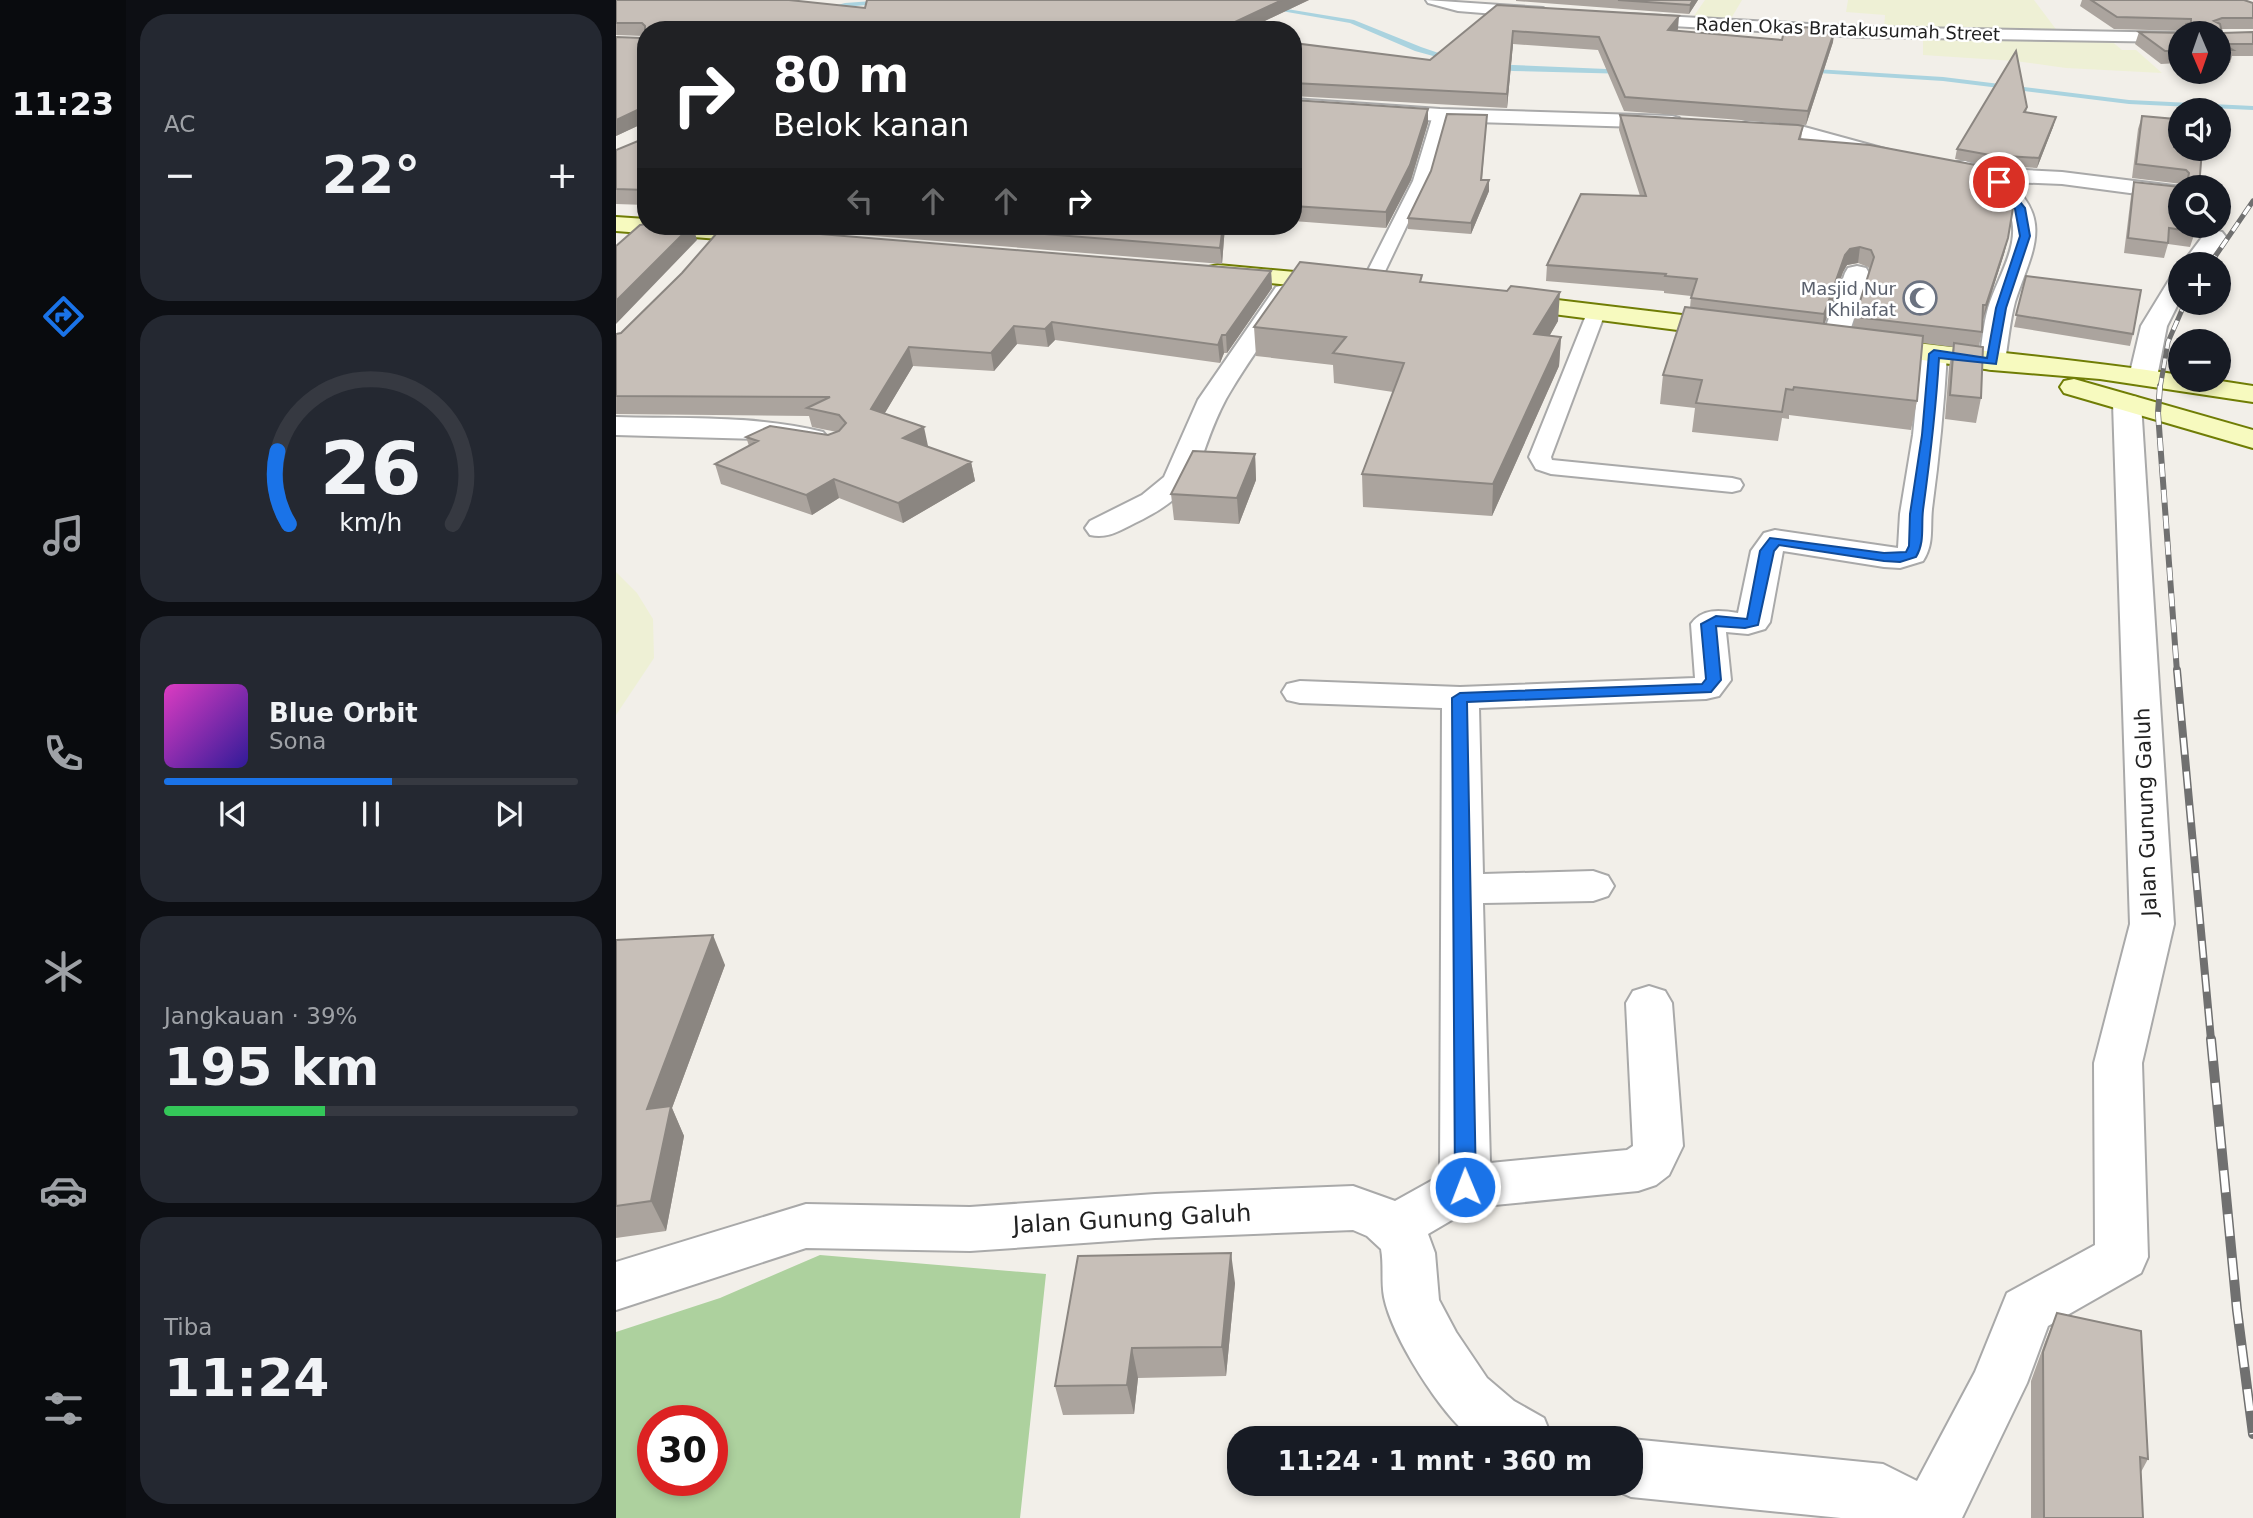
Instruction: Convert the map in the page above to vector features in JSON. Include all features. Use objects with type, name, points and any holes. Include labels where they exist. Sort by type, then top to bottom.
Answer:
[{"type":"main road","points":[[616,224],[637,227]]},
{"type":"main road","points":[[616,236],[637,232]]},
{"type":"main road","points":[[1196,271],[1396,289]]},
{"type":"main road","points":[[1489,300],[1755,331]]},
{"type":"main road","points":[[1808,337],[1992,362],[2135,390],[2253,394]]},
{"type":"main road","points":[[2135,390],[2253,439]]},
{"type":"street","points":[[1434,0],[1458,6],[1566,15]]},
{"type":"street","points":[[1686,23],[1699,5]]},
{"type":"street","name":"Raden Okas Bratakusumah Street","points":[[1605,18],[1862,32],[2168,37]]},
{"type":"street","points":[[1302,106],[1440,114],[1695,123]]},
{"type":"street","points":[[1734,125],[1797,131],[1886,156],[1913,160]]},
{"type":"street","points":[[1940,164],[1987,174],[2062,178],[2168,191]]},
{"type":"street","points":[[1987,174],[1999,182],[2020,208],[2025,236],[2001,308],[1992,362]]},
{"type":"street","points":[[703,252],[718,235]]},
{"type":"street","points":[[1834,340],[1857,273]]},
{"type":"street","points":[[1101,528],[1170,489],[1178,480],[1212,400],[1294,279]]},
{"type":"street","points":[[2135,390],[2149,335],[2168,299]]},
{"type":"street","points":[[1300,692],[1460,698],[1706,688],[1713,680],[1708,624],[1716,620],[1745,624],[1753,622],[1767,551],[1775,540],[1884,557],[1900,558],[1911,554],[1915,546],[1916,514],[1928,435],[1934,354]]},
{"type":"street","name":"Jalan Gunung Galuh","points":[[1930,1518],[1999,1383],[2026,1310],[2122,1257],[2118,1063],[2152,924],[2135,390]]},
{"type":"street","points":[[616,426],[758,430],[833,442]]},
{"type":"street","points":[[1460,698],[1465,1187]]},
{"type":"street","points":[[1461,889],[1593,886]]},
{"type":"street","points":[[1501,1426],[1466,1396],[1420,1321],[1412,1298],[1407,1245],[1394,1227],[1465,1187],[1638,1170],[1651,1160],[1658,1146],[1649,1003]]},
{"type":"street","name":"Jalan Gunung Galuh","points":[[616,1286],[806,1226],[970,1229],[1353,1208],[1378,1216],[1394,1227]]},
{"type":"street","points":[[1643,1469],[1883,1493],[1919,1518]]},
{"type":"lane","points":[[1369,286],[1420,179],[1437,133],[1440,114]]},
{"type":"lane","points":[[1596,313],[1540,457],[1544,464],[1551,467],[1732,485]]},
{"type":"green space","points":[[1705,0],[1742,0],[1729,22],[1691,20]]},
{"type":"green space","points":[[1848,0],[2034,0],[2058,32],[1884,29],[1885,15],[1846,12]]},
{"type":"green space","points":[[1923,36],[2109,39],[2122,50],[2136,50],[2162,73],[2066,68],[2015,61],[1923,55]]},
{"type":"green space","points":[[616,572],[637,593],[653,619],[654,658],[616,715]]},
{"type":"green space","points":[[820,1255],[1046,1274],[1020,1518],[616,1518],[616,1332],[720,1298]]},
{"type":"building","points":[[616,0],[789,0],[865,8],[867,0],[1282,0],[1237,21],[616,23]]},
{"type":"building","points":[[1618,0],[1693,0],[1690,5]]},
{"type":"building","points":[[2091,0],[2244,0],[2253,3],[2253,18],[2191,21],[2117,17]]},
{"type":"building","points":[[1497,5],[1679,16],[1668,30],[1782,40],[1785,26],[1835,29],[1808,111],[1625,97],[1599,37],[1513,31],[1507,94],[1302,83],[1302,44],[1430,60]]},
{"type":"building","points":[[2139,32],[2168,33],[2168,51],[2165,51]]},
{"type":"building","points":[[2253,32],[2253,44],[2231,44],[2231,33]]},
{"type":"building","points":[[616,37],[637,38],[637,110],[616,120]]},
{"type":"building","points":[[2016,51],[2027,107],[2024,112],[2056,117],[2039,158],[1990,155],[1957,149]]},
{"type":"building","points":[[1302,101],[1428,109],[1410,165],[1386,212],[1302,207]]},
{"type":"building","points":[[1447,114],[1487,115],[1481,180],[1489,180],[1471,223],[1408,218],[1431,171]]},
{"type":"building","points":[[1620,115],[1798,125],[1803,126],[1799,139],[1870,145],[1981,166],[1999,180],[2009,194],[2013,208],[2008,238],[1986,305],[1983,305],[1982,332],[1855,317],[1874,257],[1871,250],[1860,247],[1850,249],[1845,255],[1824,314],[1691,298],[1697,279],[1547,265],[1581,194],[1646,196]]},
{"type":"building","points":[[2142,116],[2168,118],[2168,161],[2201,161],[2200,175],[2189,175],[2186,170],[2136,164]]},
{"type":"building","points":[[637,141],[637,190],[616,189],[616,150]]},
{"type":"building","points":[[2134,182],[2168,186],[2168,243],[2128,238]]},
{"type":"building","points":[[637,228],[637,235],[682,235],[616,301],[616,246]]},
{"type":"building","points":[[715,235],[833,235],[1271,271],[1226,335],[1222,335],[1218,345],[1052,322],[1045,329],[1014,326],[991,353],[909,347],[871,409],[924,427],[903,438],[971,462],[898,503],[834,479],[806,495],[715,464],[758,441],[746,437],[770,426],[828,435],[839,431],[846,423],[839,415],[807,408],[830,397],[616,396],[616,334],[621,333],[682,273]]},
{"type":"building","points":[[1057,235],[1222,235],[1220,248]]},
{"type":"building","points":[[1300,262],[1422,275],[1420,282],[1507,291],[1511,286],[1560,292],[1534,334],[1561,337],[1493,484],[1362,474],[1404,363],[1333,353],[1346,337],[1254,327]]},
{"type":"building","points":[[2026,276],[2141,290],[2133,334],[2016,315]]},
{"type":"building","points":[[1685,307],[1923,336],[1917,401],[1794,387],[1793,390],[1786,389],[1782,412],[1696,403],[1702,380],[1663,375]]},
{"type":"building","points":[[1954,343],[1983,347],[1981,398],[1950,395]]},
{"type":"building","points":[[1193,451],[1255,454],[1237,498],[1171,494]]},
{"type":"building","points":[[713,935],[647,1109],[671,1106],[651,1201],[616,1206],[616,940]]},
{"type":"building","points":[[1231,1253],[1222,1347],[1132,1348],[1127,1385],[1055,1386],[1078,1256]]},
{"type":"building","points":[[2057,1313],[2141,1331],[2148,1459],[2140,1457],[2143,1518],[2044,1518],[2043,1352]]},
{"type":"waterway","points":[[822,10],[845,5],[886,2]]},
{"type":"waterway","points":[[1270,7],[1352,21],[1418,49],[1455,60]]},
{"type":"waterway","points":[[1491,66],[1630,72]]},
{"type":"waterway","points":[[1802,70],[1943,79],[2129,102],[2253,108]]},
{"type":"railway","points":[[2218,252],[2253,201]]},
{"type":"railway","points":[[2160,388],[2168,342],[2180,315]]},
{"type":"railway","points":[[2160,386],[2158,413],[2177,672]]},
{"type":"railway","points":[[2177,670],[2211,1040]]},
{"type":"railway","points":[[2211,1039],[2237,1310],[2253,1434]]},
{"type":"place","name":"Masjid Nur Khilafat","points":[[1920,298]]},
{"type":"route","points":[[1465,1187],[1460,698],[1706,688],[1713,680],[1708,624],[1716,620],[1745,624],[1753,622],[1767,551],[1775,540],[1884,557],[1900,558],[1911,554],[1915,546],[1916,514],[1928,435],[1934,354],[1992,362],[2001,308],[2025,236],[2020,208],[1999,182]]}]
